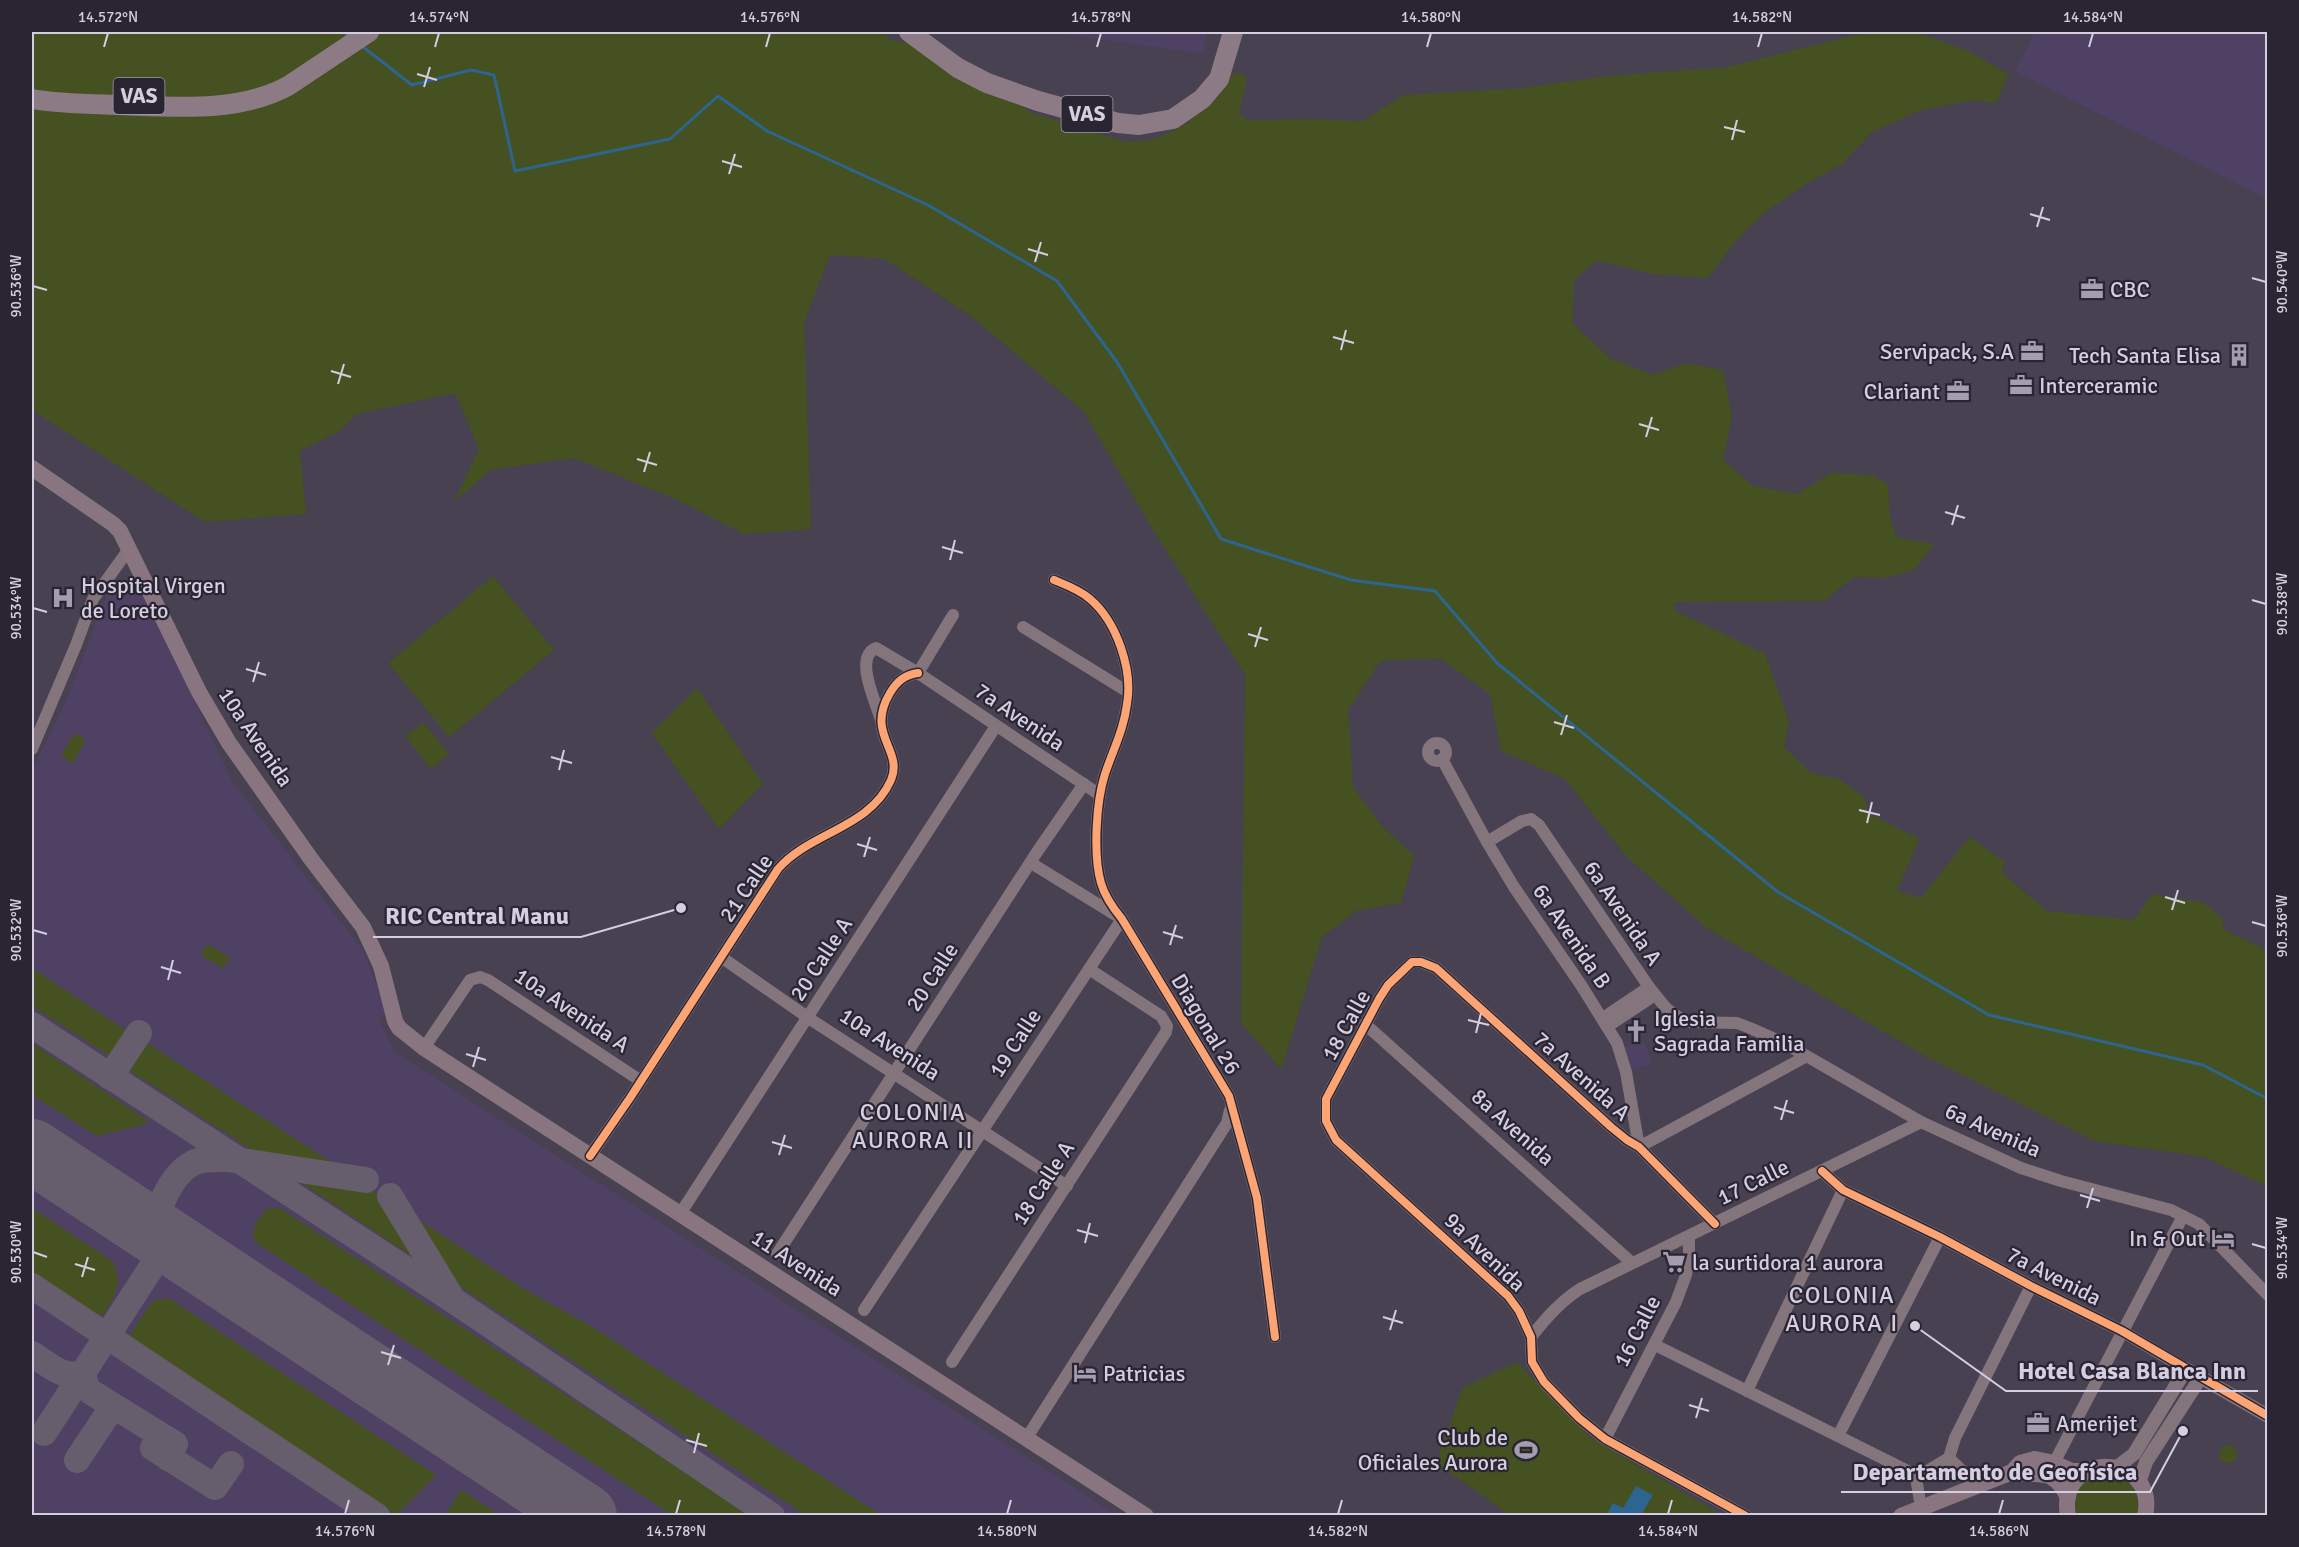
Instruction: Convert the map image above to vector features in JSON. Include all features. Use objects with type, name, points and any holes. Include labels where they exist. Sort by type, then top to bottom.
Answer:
[{"type":"highway","name":"VAS","points":[[35,95],[177,95],[238,90],[264,84],[284,75],[349,32]]},
{"type":"highway","name":"VAS","points":[[35,95],[182,107],[254,99],[277,92],[369,32]]},
{"type":"highway","name":"VAS","points":[[909,32],[958,68],[987,82],[1038,101],[1118,123],[1139,125],[1173,119],[1202,99],[1219,79],[1233,32]]},
{"type":"main road","name":"10a Avenida","points":[[32,468],[113,524],[129,549],[199,692],[229,743],[311,859],[363,927],[381,966],[395,1021],[399,1028],[424,1048]]},
{"type":"main road","name":"11 Avenida","points":[[424,1048],[1146,1515]]},
{"type":"main road","points":[[1901,1515],[2012,1472],[2020,1463],[2036,1459],[2055,1463],[2072,1471],[2086,1471],[2106,1466],[2126,1471],[2139,1483],[2144,1492],[2146,1514]]},
{"type":"main road","points":[[2068,1515],[2068,1497],[2078,1478],[2086,1471]]},
{"type":"main road","points":[[2012,1472],[2022,1475],[2039,1473],[2048,1476],[2061,1485],[2068,1497]]},
{"type":"street","points":[[32,750],[93,599],[129,549]]},
{"type":"street","name":"Diagonal 26","points":[[1054,580],[1080,591],[1091,600],[1109,622],[1122,656],[1128,692],[1122,729],[1100,795],[1097,818],[1098,870],[1107,899],[1122,919],[1229,1096],[1257,1198],[1275,1337]]},
{"type":"street","points":[[880,717],[884,703],[898,681],[908,675],[918,673],[953,615]]},
{"type":"street","points":[[1023,627],[1128,692]]},
{"type":"street","name":"7a Avenida","points":[[880,717],[866,668],[866,658],[871,650],[876,648],[918,673],[1100,795]]},
{"type":"street","name":"21 Calle","points":[[590,1156],[785,860],[866,812],[885,792],[894,770],[893,759],[881,731],[880,717]]},
{"type":"street","name":"20 Calle A","points":[[680,1214],[996,726]]},
{"type":"street","name":"6a Avenida B","points":[[1442,759],[1486,842],[1617,1043],[1626,1072],[1639,1147]]},
{"type":"street","name":"20 Calle","points":[[777,1254],[1084,784]]},
{"type":"street","name":"6a Avenida A","points":[[1486,842],[1521,821],[1531,819],[1539,825],[1652,991],[1666,1008],[1690,1022]]},
{"type":"street","points":[[1031,863],[1122,919]]},
{"type":"street","name":"19 Calle","points":[[864,1310],[1122,919]]},
{"type":"street","name":"10a Avenida","points":[[721,957],[894,1074],[1067,1186]]},
{"type":"street","name":"18 Calle","points":[[1326,1121],[1326,1099],[1388,985],[1413,962],[1420,962]]},
{"type":"street","name":"7a Avenida A","points":[[1420,962],[1436,968],[1611,1127],[1639,1147],[1715,1224]]},
{"type":"street","name":"18 Calle A","points":[[952,1362],[1162,1039],[1167,1026],[1161,1016],[1089,969]]},
{"type":"street","name":"10a Avenida A","points":[[424,1048],[470,980],[480,976],[641,1081]]},
{"type":"street","points":[[1605,1022],[1652,991]]},
{"type":"street","name":"6a Avenida","points":[[1690,1022],[1737,1023],[1784,1043],[1921,1122],[2021,1168],[2171,1210],[2199,1224],[2268,1295]]},
{"type":"street","name":"8a Avenida","points":[[1365,1024],[1632,1263]]},
{"type":"street","points":[[1639,1147],[1805,1057]]},
{"type":"street","points":[[1026,1439],[1227,1124],[1231,1106]]},
{"type":"street","name":"9a Avenida","points":[[1326,1121],[1336,1140],[1508,1296],[1519,1311],[1529,1333],[1532,1362],[1544,1382],[1579,1418],[1605,1439],[1746,1515]]},
{"type":"street","name":"17 Calle","points":[[1529,1333],[1566,1298],[1580,1289],[1921,1122]]},
{"type":"street","name":"7a Avenida","points":[[1822,1172],[1843,1190],[1940,1237],[2122,1331],[2268,1416]]},
{"type":"street","points":[[1747,1391],[1843,1190]]},
{"type":"street","points":[[2055,1463],[2183,1216]]},
{"type":"street","name":"16 Calle","points":[[1605,1439],[1676,1302],[1686,1275],[1689,1236]]},
{"type":"street","points":[[1838,1436],[1940,1237]]},
{"type":"street","points":[[1916,1478],[1949,1458],[1955,1438],[2031,1286]]},
{"type":"street","points":[[1655,1345],[1910,1472],[1916,1478],[1921,1507]]},
{"type":"street","points":[[2117,1467],[2134,1454],[2186,1369]]},
{"type":"street","points":[[2139,1483],[2146,1462],[2201,1377]]},
{"type":"street","points":[[1949,1458],[1977,1485]]},
{"type":"shaded area","points":[[1049,32],[1207,32],[1203,54]]},
{"type":"shaded area","points":[[2035,32],[2267,32],[2267,199],[2015,71]]},
{"type":"shaded area","points":[[127,582],[142,592],[232,781],[363,951],[387,1012],[379,1021],[396,1053],[1117,1515],[32,1515],[32,770],[68,697],[107,594]]},
{"type":"shaded area","points":[[1645,1043],[1652,1064],[1629,1072],[1623,1047]]},
{"type":"green space","points":[[32,32],[883,32],[893,41],[907,43],[962,80],[1025,106],[1029,112],[1127,142],[1152,140],[1186,124],[1217,98],[1234,72],[1247,77],[1239,114],[1247,120],[1362,121],[1404,95],[1523,88],[1606,76],[1727,67],[1854,35],[1916,32],[1966,50],[2009,74],[1996,103],[1973,100],[1919,111],[1872,132],[1842,164],[1809,182],[1764,213],[1735,242],[1708,278],[1652,274],[1597,260],[1574,280],[1572,323],[1610,358],[1652,375],[1686,363],[1723,370],[1732,417],[1723,460],[1753,486],[1797,494],[1831,473],[1871,475],[1888,484],[1890,517],[1897,537],[1934,544],[1914,570],[1885,578],[1854,577],[1824,601],[1673,602],[1674,610],[1765,654],[1789,721],[1784,747],[1811,773],[1839,779],[1864,797],[1869,813],[1919,839],[1897,891],[1921,898],[1969,837],[2004,861],[2003,874],[2047,911],[2134,920],[2152,894],[2202,902],[2223,919],[2223,929],[2267,950],[2267,1186],[2204,1157],[2095,1141],[1925,1056],[1707,928],[1626,856],[1565,779],[1501,751],[1490,694],[1441,659],[1381,660],[1348,710],[1353,787],[1381,825],[1414,856],[1401,903],[1356,911],[1322,937],[1281,1070],[1241,1022],[1245,675],[1152,528],[1084,412],[971,316],[885,259],[830,255],[804,323],[811,529],[744,534],[676,499],[574,458],[490,470],[454,502],[479,449],[455,393],[357,414],[339,431],[300,451],[306,514],[205,522],[32,410]]},
{"type":"green space","points":[[493,576],[554,650],[449,737],[388,663]]},
{"type":"green space","points":[[697,688],[763,784],[719,829],[652,733]]},
{"type":"green space","points":[[423,722],[449,754],[431,769],[405,736]]},
{"type":"green space","points":[[74,733],[86,740],[73,763],[61,756]]},
{"type":"green space","points":[[207,944],[230,957],[224,968],[201,956]]},
{"type":"green space","points":[[32,968],[124,1029],[125,1038],[114,1054],[108,1055],[32,1006]]},
{"type":"green space","points":[[32,1043],[147,1120],[146,1124],[97,1136],[32,1095]]},
{"type":"green space","points":[[147,1043],[339,1169],[258,1154],[127,1069],[126,1063],[138,1045]]},
{"type":"green space","points":[[294,1175],[375,1192],[420,1253],[420,1258],[416,1259],[294,1178]]},
{"type":"green space","points":[[32,1208],[111,1260],[118,1281],[115,1294],[104,1314],[96,1316],[32,1273]]},
{"type":"green space","points":[[266,1209],[281,1209],[750,1515],[672,1515],[255,1242],[253,1233],[258,1220]]},
{"type":"green space","points":[[408,1213],[524,1289],[594,1328],[881,1515],[805,1515],[453,1282]]},
{"type":"green space","points":[[158,1299],[170,1299],[436,1475],[397,1515],[127,1339],[150,1304]]},
{"type":"green space","name":"Club de Oficiales Aurora","points":[[1517,1362],[1590,1437],[1720,1514],[1719,1516],[1510,1515],[1436,1463],[1462,1388]]},
{"type":"green space","points":[[2228,1445],[2236,1450],[2237,1454],[2232,1462],[2228,1463],[2220,1458],[2219,1454],[2224,1446]]},
{"type":"green space","points":[[2111,1473],[2134,1488],[2137,1515],[2076,1515],[2076,1497],[2082,1485],[2093,1478]]},
{"type":"green space","points":[[461,1490],[500,1515],[445,1515]]},
{"type":"water","points":[[1636,1486],[1653,1495],[1641,1515],[1613,1515],[1608,1512],[1613,1503],[1623,1508]]},
{"type":"waterway","points":[[343,32],[350,37]]},
{"type":"waterway","points":[[363,47],[412,85],[471,70],[494,75],[515,171],[670,139],[718,96],[767,131],[928,205],[1057,281],[1117,362],[1221,539],[1351,580],[1435,591],[1498,664],[1778,892],[1989,1015],[2203,1065],[2268,1099]]},
{"type":"taxiway","points":[[32,1025],[453,1300],[772,1516]]},
{"type":"taxiway","points":[[110,1077],[139,1033]]},
{"type":"taxiway","points":[[155,1262],[159,1212],[165,1195],[181,1172],[195,1162],[207,1159],[228,1159],[366,1180]]},
{"type":"taxiway","points":[[390,1196],[450,1295]]},
{"type":"taxiway","points":[[133,1218],[149,1212],[162,1202]]},
{"type":"taxiway","points":[[44,1433],[155,1262],[179,1248]]},
{"type":"taxiway","points":[[32,1286],[377,1516]]},
{"type":"taxiway","points":[[32,1354],[62,1372],[76,1375],[83,1373],[86,1387],[91,1392],[175,1444],[168,1458]]},
{"type":"taxiway","points":[[77,1460],[109,1412],[118,1409]]},
{"type":"taxiway","points":[[153,1448],[215,1487],[231,1464]]},
{"type":"runway","points":[[32,1151],[585,1516]]},
{"type":"cycle path","points":[[1054,580],[1077,590],[1090,599],[1108,620],[1121,647],[1128,676],[1127,704],[1099,799],[1096,844],[1101,883],[1110,902],[1229,1096],[1257,1198],[1275,1337]]},
{"type":"cycle path","points":[[590,1156],[778,869],[806,846],[869,809],[881,796],[891,780],[894,769],[881,720],[883,708],[896,685],[905,677],[918,673]]},
{"type":"cycle path","points":[[1715,1224],[1639,1147],[1611,1127],[1436,968],[1421,962],[1412,962],[1388,985],[1326,1099],[1326,1121],[1336,1140],[1508,1296],[1519,1311],[1531,1337],[1532,1362],[1544,1382],[1579,1418],[1605,1439],[1746,1516]]},
{"type":"cycle path","points":[[1822,1171],[1843,1190],[1940,1237],[2122,1331],[2268,1416]]},
{"type":"place","name":"CBC","points":[[2092,289]]},
{"type":"place","name":"Servipack, S.A","points":[[2032,351]]},
{"type":"place","name":"Tech Santa Elisa","points":[[2239,355]]},
{"type":"place","name":"Interceramic","points":[[2021,385]]},
{"type":"place","name":"Clariant","points":[[1958,391]]},
{"type":"place","name":"Hospital Virgen de Loreto","points":[[63,598]]},
{"type":"place","name":"RIC Central Manu","points":[[681,908]]},
{"type":"place","name":"Iglesia Sagrada Familia","points":[[1636,1031]]},
{"type":"place","name":"In & Out","points":[[2223,1238]]},
{"type":"place","name":"la surtidora 1 aurora","points":[[1674,1262]]},
{"type":"place","name":"Hotel Casa Blanca Inn","points":[[1915,1326]]},
{"type":"place","name":"Patricias","points":[[1085,1373]]},
{"type":"place","name":"Amerijet","points":[[2038,1423]]},
{"type":"place","name":"Departamento de Geofísica","points":[[2183,1431]]},
{"type":"place","name":"Club de Oficiales Aurora","points":[[1526,1450]]},
{"type":"district","name":"COLONIA AURORA II","points":[[913,1126]]},
{"type":"district","name":"COLONIA AURORA I","points":[[1842,1309]]}]
